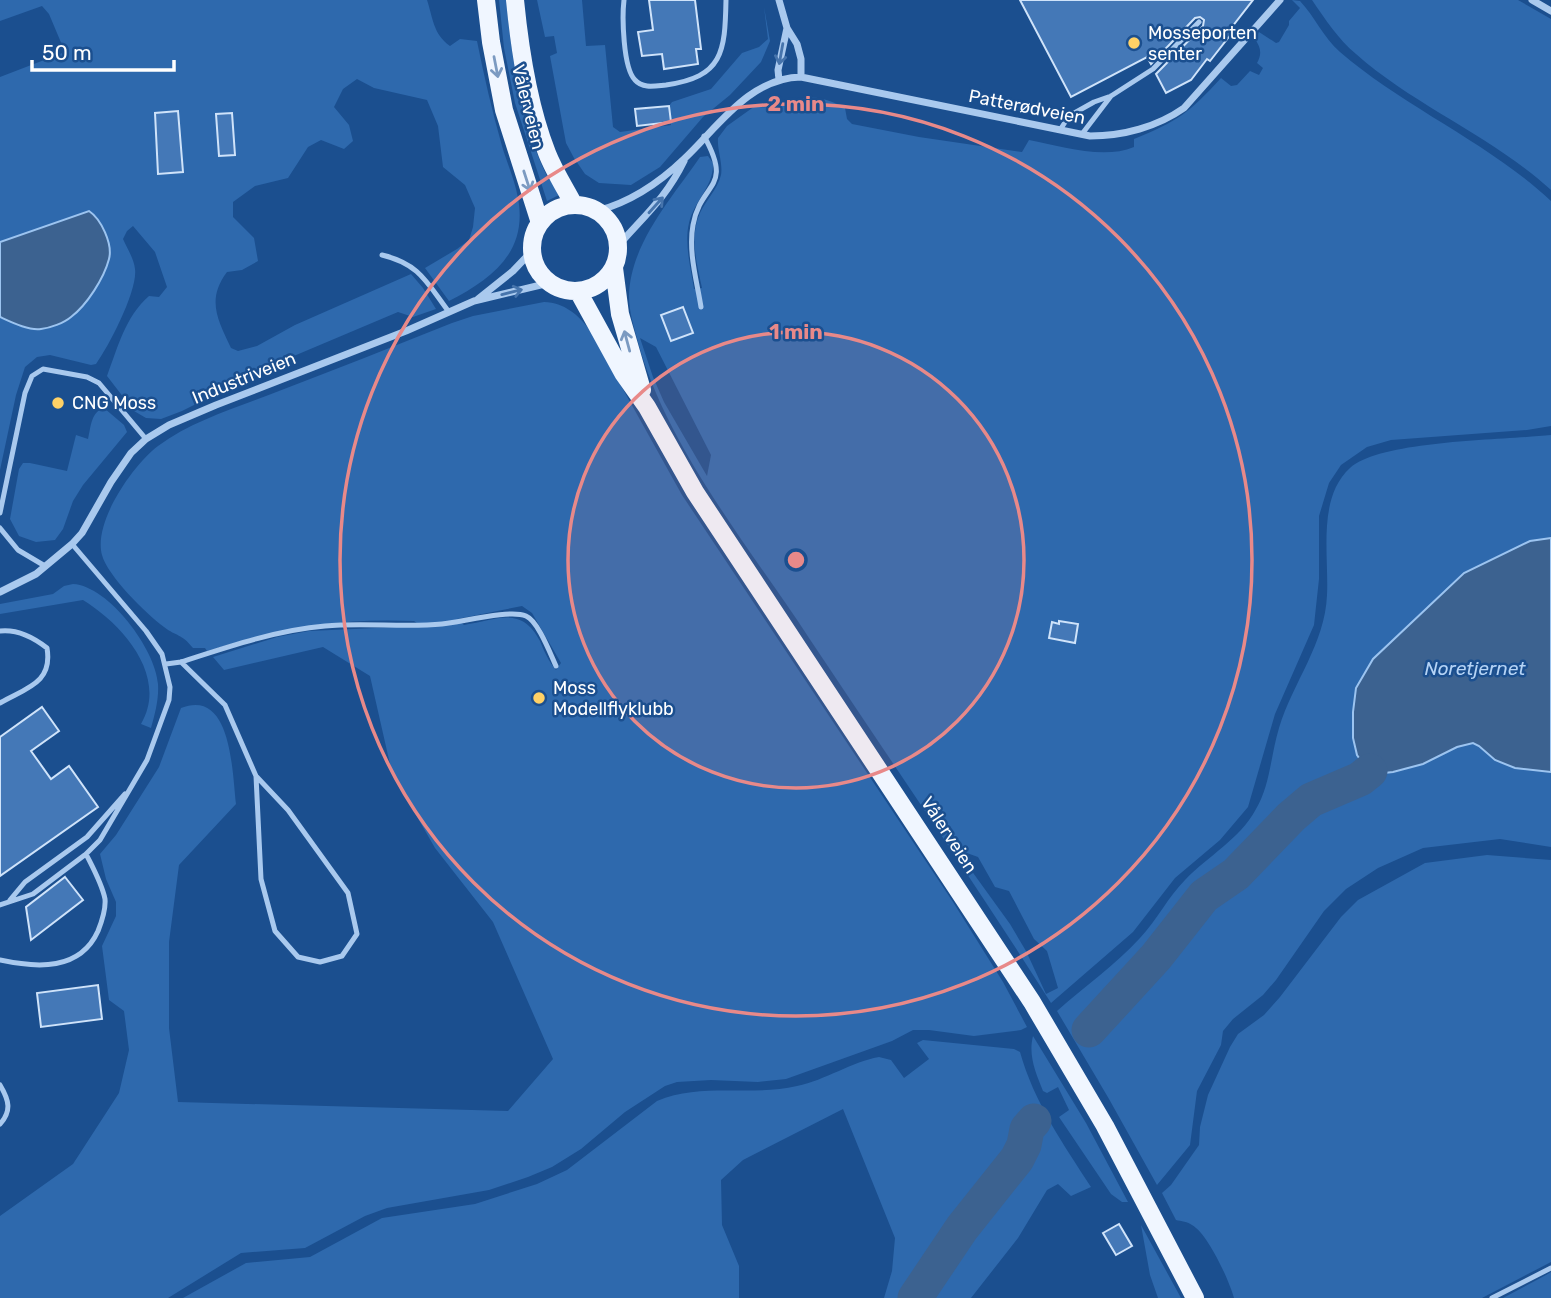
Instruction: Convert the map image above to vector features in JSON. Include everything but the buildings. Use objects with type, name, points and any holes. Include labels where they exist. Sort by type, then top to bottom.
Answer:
[{"type":"main road","name":"Vålerveien","points":[[486,0],[504,110],[540,223]]},
{"type":"main road","name":"Vålerveien","points":[[515,0],[525,71],[540,134],[574,205]]},
{"type":"main road","points":[[574,205],[597,211],[612,226],[618,246],[614,268],[599,284],[578,292],[558,288],[549,283],[537,269],[532,251],[540,223],[555,210],[574,205]]},
{"type":"main road","name":"Vålerveien","points":[[614,268],[620,314],[647,407]]},
{"type":"main road","name":"Vålerveien","points":[[578,292],[695,492],[1032,1002],[1105,1126],[1195,1298]]},
{"type":"street","points":[[779,0],[788,28],[797,44],[801,59],[801,77]]},
{"type":"street","name":"Patterødveien","points":[[597,211],[615,206],[644,191],[686,157],[739,103],[779,80],[801,77],[1082,134],[1118,134],[1172,116],[1195,97],[1280,0]]},
{"type":"street","points":[[1532,0],[1551,11]]},
{"type":"street","points":[[779,80],[778,71],[788,28]]},
{"type":"street","name":"Patterødveien","points":[[618,246],[658,204],[673,183],[686,157]]},
{"type":"street","name":"Industriveien","points":[[474,301],[513,271],[532,251]]},
{"type":"street","name":"Industriveien","points":[[0,592],[17,586],[72,544],[82,533],[131,453],[146,439],[169,425],[406,331],[474,301],[549,283]]},
{"type":"lane","points":[[624,0],[622,15],[628,66],[635,81],[653,87],[689,82],[709,69],[720,54],[726,37],[726,0]]},
{"type":"lane","points":[[1060,130],[1069,116],[1111,96],[1153,69],[1199,22]]},
{"type":"lane","points":[[1082,134],[1111,96]]},
{"type":"lane","points":[[701,307],[691,236],[695,216],[715,182],[718,168],[704,136]]},
{"type":"lane","points":[[382,255],[414,268],[449,312]]},
{"type":"lane","points":[[0,513],[26,393],[32,376],[43,369],[87,377],[99,383],[146,439]]},
{"type":"lane","points":[[0,528],[19,550],[45,566]]},
{"type":"lane","points":[[0,905],[33,894],[86,855],[100,840],[147,760],[169,700],[170,687],[162,654],[146,631],[72,544]]},
{"type":"lane","points":[[166,664],[288,631],[370,623],[442,624],[510,614],[532,619],[556,666]]},
{"type":"lane","points":[[0,631],[13,630],[37,640],[47,648],[50,663],[43,677],[0,703]]},
{"type":"lane","points":[[181,662],[225,705],[256,776],[288,810],[348,893],[357,934],[342,956],[320,962],[298,957],[275,931],[261,879],[256,776]]},
{"type":"lane","points":[[9,900],[25,882],[87,836],[130,789]]},
{"type":"lane","points":[[0,960],[29,967],[47,966],[81,955],[92,943],[104,913],[105,899],[86,855]]},
{"type":"lane","points":[[0,1085],[9,1104],[8,1112],[0,1124]]},
{"type":"lane","points":[[1492,1298],[1551,1268]]},
{"type":"shaded area","points":[[0,0],[427,0],[437,31],[450,46],[460,39],[477,41],[495,120],[518,198],[520,217],[512,249],[492,273],[449,301],[425,268],[469,240],[475,208],[465,185],[443,167],[438,126],[427,100],[374,88],[357,79],[343,89],[334,107],[349,125],[353,141],[344,149],[321,140],[308,147],[288,178],[255,186],[233,202],[233,217],[254,238],[258,261],[242,270],[227,272],[217,292],[218,319],[231,348],[238,351],[257,346],[295,325],[411,274],[436,309],[413,317],[398,312],[282,361],[182,411],[161,419],[146,418],[134,411],[107,376],[123,333],[134,313],[149,296],[159,297],[167,287],[155,252],[133,226],[123,239],[133,261],[135,278],[122,318],[108,345],[96,364],[50,355],[37,357],[25,367],[16,395],[0,470],[0,317],[38,330],[63,318],[85,302],[98,285],[106,267],[108,248],[101,225],[89,211],[0,242],[0,77],[65,52],[49,14],[42,6],[0,21]],"holes":[[[177,111],[183,172],[158,173],[155,113]],[[231,113],[235,154],[220,156],[216,114]]]},
{"type":"shaded area","points":[[499,0],[506,0],[514,66],[529,131],[545,172],[559,195],[547,201],[515,103],[504,48]]},
{"type":"shaded area","points":[[537,0],[582,0],[586,46],[605,45],[613,127],[620,132],[671,125],[669,106],[672,102],[711,89],[742,53],[759,47],[768,39],[764,7],[770,41],[761,62],[730,95],[703,117],[660,167],[631,185],[599,183],[585,174],[566,143],[550,56],[557,53],[554,36],[545,37]]},
{"type":"shaded area","points":[[1292,0],[1300,1],[1334,46],[1365,72],[1501,161],[1551,201],[1551,426],[1391,440],[1367,447],[1341,465],[1329,483],[1319,516],[1319,579],[1314,625],[1275,714],[1248,807],[1220,840],[1175,878],[1133,932],[1051,1003],[689,458],[651,381],[638,342],[629,302],[631,277],[654,222],[700,157],[708,156],[713,163],[710,179],[692,215],[687,239],[694,289],[702,288],[695,250],[695,231],[700,213],[721,175],[718,138],[727,126],[755,106],[768,107],[816,98],[845,108],[847,119],[852,124],[919,137],[1022,152],[1029,140],[1082,151],[1122,151],[1134,147],[1134,139],[1182,115],[1221,78],[1231,86],[1237,85],[1250,71],[1259,75],[1263,68],[1257,63],[1260,51],[1255,39],[1259,32],[1276,43],[1279,42],[1289,21],[1300,8]],"holes":[[[640,338],[656,347],[711,455],[707,476],[664,402]],[[958,852],[978,857],[995,887],[1009,891],[1034,939],[1047,951],[1058,988],[1046,994],[1010,924]]]},
{"type":"shaded area","points":[[1312,0],[1518,0],[1551,19],[1551,190],[1504,153],[1379,73],[1343,42]]},
{"type":"shaded area","points":[[544,302],[570,310],[590,330],[682,495],[953,902],[1003,982],[1027,1027],[974,1036],[913,1030],[892,1041],[786,1079],[758,1082],[677,1082],[665,1086],[625,1112],[581,1149],[552,1167],[489,1190],[387,1208],[365,1216],[305,1248],[241,1253],[168,1298],[0,1298],[0,1216],[73,1164],[119,1093],[129,1050],[124,1011],[109,1000],[102,946],[116,916],[116,902],[106,879],[100,854],[116,835],[159,767],[181,708],[198,705],[211,710],[220,721],[230,754],[236,804],[179,865],[169,942],[169,1028],[178,1102],[508,1111],[553,1059],[493,922],[435,848],[392,773],[370,676],[323,647],[224,670],[213,657],[277,637],[309,631],[421,626],[414,621],[386,620],[334,623],[260,636],[207,651],[205,648],[193,648],[138,604],[111,573],[102,555],[103,527],[117,495],[137,466],[158,446],[217,415],[473,316]],"holes":[[[522,606],[532,613],[561,663],[556,670],[533,630],[525,623],[517,619],[498,618],[464,625],[457,619]]]},
{"type":"shaded area","points":[[104,408],[124,425],[127,432],[83,485],[73,501],[63,529],[55,540],[36,542],[19,536],[10,519],[19,469],[23,463],[30,463],[67,471],[76,435],[88,439],[94,416]]},
{"type":"shaded area","points":[[1551,435],[1551,847],[1500,839],[1423,848],[1378,868],[1346,889],[1324,911],[1276,980],[1223,1031],[1221,1045],[1197,1091],[1190,1145],[1157,1185],[1057,1011],[1130,948],[1179,887],[1249,820],[1261,800],[1285,711],[1321,630],[1327,595],[1326,545],[1329,511],[1340,480],[1350,468],[1366,459],[1415,447]]},
{"type":"shaded area","points":[[73,584],[87,587],[115,608],[140,638],[149,654],[158,684],[151,728],[141,724],[148,706],[149,688],[145,670],[126,637],[98,610],[83,600],[0,614],[0,604],[53,594],[64,586]]},
{"type":"shaded area","points":[[1487,855],[1551,860],[1551,1262],[1482,1298],[1234,1298],[1223,1269],[1205,1238],[1190,1224],[1176,1220],[1162,1193],[1171,1185],[1199,1145],[1200,1127],[1208,1095],[1230,1047],[1238,1034],[1264,1015],[1280,997],[1341,917],[1358,900],[1425,863]]},
{"type":"shaded area","points":[[1033,1036],[1086,1123],[1128,1202],[1122,1202],[1111,1194],[1059,1117],[1069,1110],[1058,1087],[1047,1093],[1043,1091],[1032,1057]]},
{"type":"shaded area","points":[[923,1040],[1014,1049],[1020,1052],[1041,1105],[1091,1187],[1071,1196],[1058,1184],[1047,1190],[1018,1238],[971,1298],[884,1298],[892,1271],[895,1238],[843,1109],[743,1160],[721,1180],[722,1225],[739,1266],[739,1298],[183,1298],[246,1263],[310,1257],[382,1218],[475,1204],[537,1184],[567,1170],[657,1101],[674,1095],[797,1086],[879,1057],[891,1060],[904,1078],[929,1059],[917,1043]]},
{"type":"shaded area","points":[[1141,1225],[1181,1298],[1158,1298],[1150,1275]]},
{"type":"shaded area","points":[[1551,1272],[1551,1298],[1503,1298],[1546,1275]]},
{"type":"water","points":[[89,211],[105,232],[110,253],[103,274],[83,306],[65,321],[41,329],[15,324],[0,317],[0,242]]},
{"type":"water","name":"Noretjernet","points":[[1551,538],[1551,772],[1515,768],[1495,760],[1473,743],[1457,747],[1423,764],[1393,772],[1375,774],[1366,768],[1357,755],[1353,738],[1353,712],[1356,688],[1373,659],[1464,573],[1530,541]]},
{"type":"waterway","points":[[1089,1030],[1156,957],[1204,896],[1236,874],[1311,800],[1360,779],[1370,771]]},
{"type":"waterway","points":[[915,1298],[962,1228],[1017,1159],[1024,1145],[1027,1129],[1034,1121]]},
{"type":"place","name":"Mosseporten senter","points":[[1134,43]]},
{"type":"place","name":"CNG Moss","points":[[58,403]]},
{"type":"place","name":"Moss Modellflyklubb","points":[[539,698]]}]
